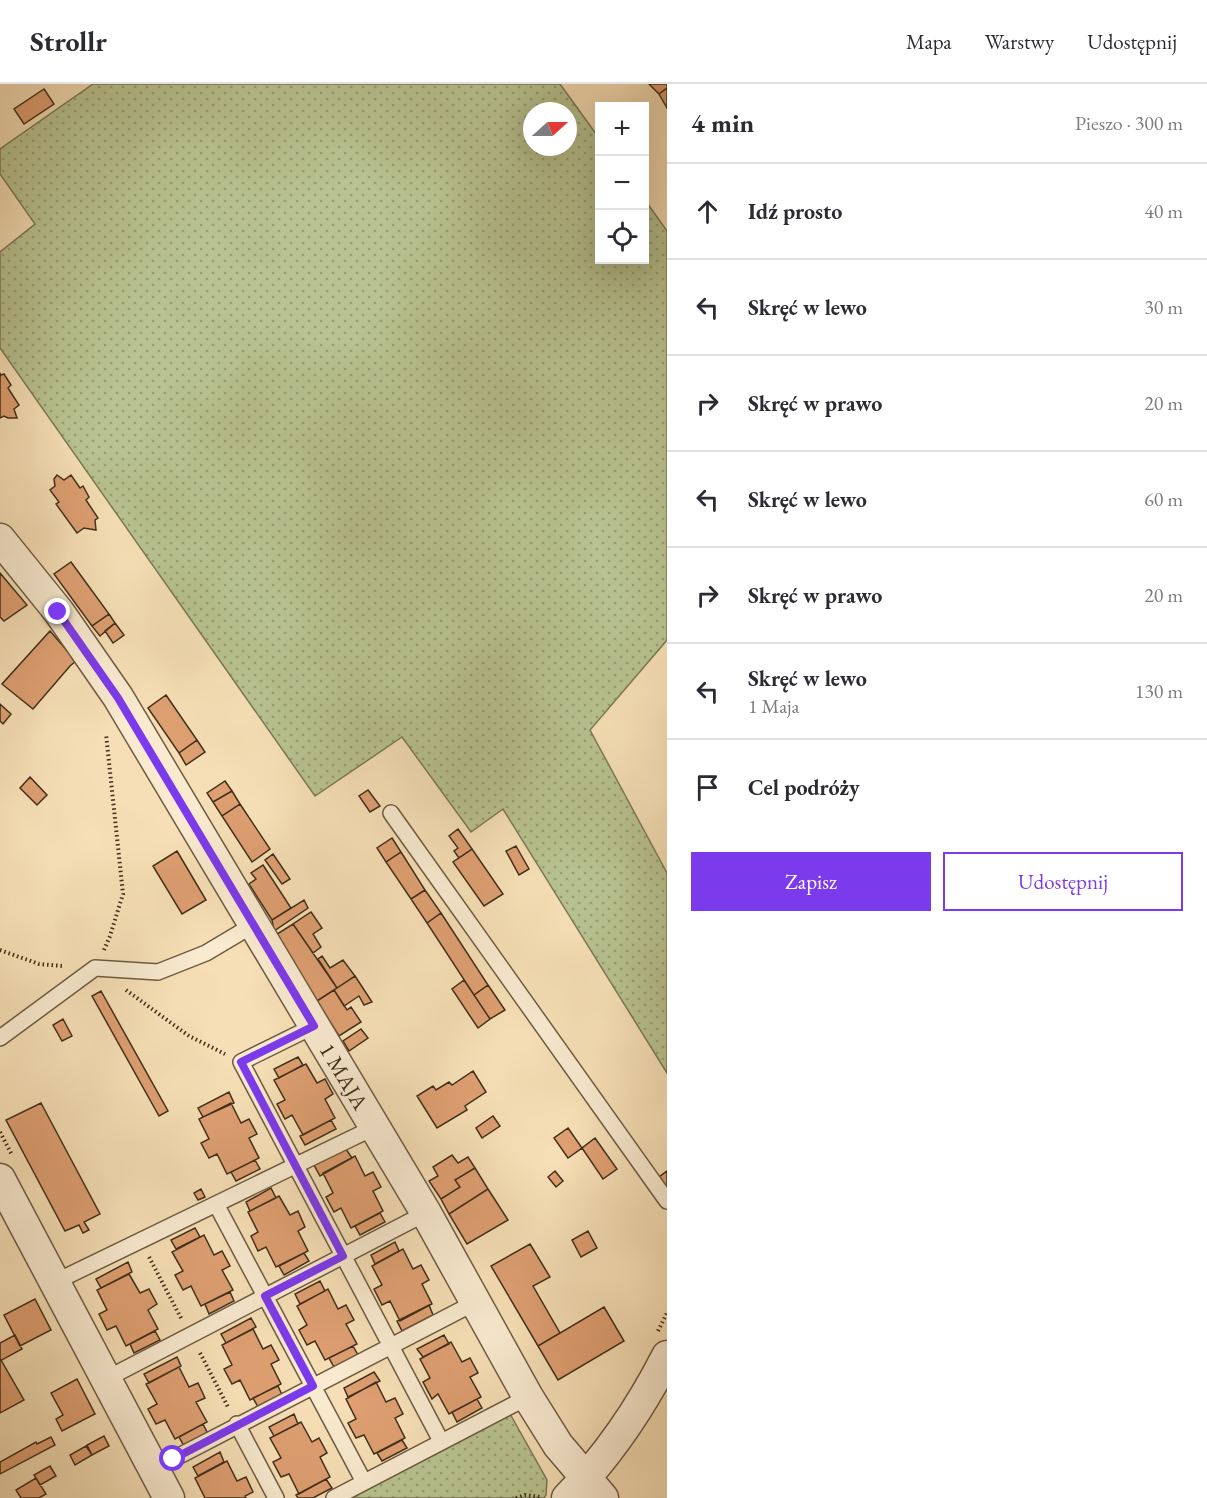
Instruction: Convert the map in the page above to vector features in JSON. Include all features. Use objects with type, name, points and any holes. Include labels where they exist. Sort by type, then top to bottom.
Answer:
[{"type":"street","name":"1 MAJA","points":[[0,539],[58,612],[118,698],[426,1213],[528,1397],[586,1492]]},
{"type":"street","points":[[0,1179],[169,1498]]},
{"type":"street","points":[[586,1492],[667,1356]]},
{"type":"lane","points":[[391,813],[667,1201]]},
{"type":"lane","points":[[0,1038],[95,968],[158,972],[206,953],[253,924]]},
{"type":"lane","points":[[314,1026],[241,1062],[441,1441]]},
{"type":"lane","points":[[55,1282],[375,1127]]},
{"type":"lane","points":[[216,1204],[364,1482]]},
{"type":"lane","points":[[106,1379],[426,1213]]},
{"type":"lane","points":[[154,1469],[476,1302]]},
{"type":"lane","points":[[334,1498],[528,1397]]},
{"type":"lane","points":[[237,1424],[276,1498]]},
{"type":"path","points":[[95,968],[110,936],[123,894],[106,731]]},
{"type":"path","points":[[0,950],[39,964],[95,968],[189,1036],[241,1062]]},
{"type":"path","points":[[516,1498],[525,1495],[545,1498]]},
{"type":"green space","points":[[93,84],[560,84],[573,102],[523,102],[523,156],[577,156],[577,108],[595,132],[595,264],[649,264],[649,206],[667,231],[667,640],[590,730],[667,873],[667,1073],[503,809],[471,832],[402,737],[315,796],[0,348],[0,252],[35,224],[0,174],[0,149]]},
{"type":"green space","points":[[509,1412],[547,1480],[544,1498],[348,1498]]},
{"type":"building","points":[[649,84],[667,84],[667,88],[659,94]]},
{"type":"building","points":[[667,88],[667,108],[659,94]]},
{"type":"building","points":[[44,89],[54,104],[24,124],[14,109]]},
{"type":"building","points":[[0,373],[4,374],[11,385],[8,388],[19,405],[14,409],[17,418],[4,416],[0,418]]},
{"type":"building","points":[[57,475],[64,480],[71,475],[80,488],[83,486],[89,497],[86,500],[98,518],[95,520],[96,530],[84,528],[77,533],[56,504],[59,502],[50,490],[55,486],[54,479]]},
{"type":"building","points":[[71,562],[109,614],[92,626],[54,574]]},
{"type":"building","points":[[0,573],[27,605],[4,621],[0,617]]},
{"type":"building","points":[[109,614],[115,623],[100,636],[92,626]]},
{"type":"building","points":[[115,623],[124,635],[113,643],[105,631]]},
{"type":"building","points":[[50,631],[76,661],[33,709],[2,684]]},
{"type":"building","points":[[166,695],[197,740],[179,753],[148,708]]},
{"type":"building","points":[[0,704],[11,714],[3,724],[0,721]]},
{"type":"building","points":[[197,740],[205,752],[186,765],[179,753]]},
{"type":"building","points":[[30,777],[47,795],[37,805],[20,788]]},
{"type":"building","points":[[225,781],[232,791],[213,802],[207,793]]},
{"type":"building","points":[[368,790],[380,806],[370,812],[359,796]]},
{"type":"building","points":[[232,791],[240,804],[222,816],[213,802]]},
{"type":"building","points":[[240,804],[270,849],[252,862],[222,816]]},
{"type":"building","points":[[458,829],[472,849],[459,858],[454,851],[458,848],[449,836]]},
{"type":"building","points":[[392,838],[401,852],[386,862],[377,848]]},
{"type":"building","points":[[516,846],[529,869],[519,875],[506,851]]},
{"type":"building","points":[[472,849],[503,894],[484,906],[453,862]]},
{"type":"building","points":[[177,851],[206,900],[182,914],[153,866]]},
{"type":"building","points":[[401,852],[425,890],[411,899],[386,862]]},
{"type":"building","points":[[273,854],[290,879],[282,884],[265,860]]},
{"type":"building","points":[[263,865],[291,908],[272,920],[249,884],[256,879],[251,873]]},
{"type":"building","points":[[425,890],[441,913],[427,923],[411,899]]},
{"type":"building","points":[[304,900],[308,908],[274,931],[272,920]]},
{"type":"building","points":[[311,912],[322,928],[313,934],[321,947],[313,953],[293,924]]},
{"type":"building","points":[[441,913],[488,985],[474,995],[427,923]]},
{"type":"building","points":[[293,924],[337,988],[317,1001],[274,936]]},
{"type":"building","points":[[322,956],[330,968],[343,960],[355,976],[337,988],[318,959]]},
{"type":"building","points":[[355,976],[372,1002],[364,1005],[359,996],[344,1006],[334,990]]},
{"type":"building","points":[[464,980],[490,1019],[478,1028],[452,989]]},
{"type":"building","points":[[488,985],[505,1010],[490,1019],[474,995]]},
{"type":"building","points":[[334,990],[347,1010],[351,1007],[361,1022],[339,1036],[317,1001]]},
{"type":"building","points":[[101,991],[168,1111],[159,1116],[92,996]]},
{"type":"building","points":[[63,1019],[72,1036],[62,1041],[53,1025]]},
{"type":"building","points":[[361,1029],[368,1038],[349,1051],[343,1041]]},
{"type":"building","points":[[298,1057],[303,1065],[279,1078],[274,1069]]},
{"type":"building","points":[[306,1064],[317,1083],[325,1079],[333,1094],[325,1099],[335,1118],[303,1135],[292,1115],[285,1119],[277,1104],[285,1100],[274,1080]]},
{"type":"building","points":[[473,1071],[486,1092],[465,1106],[467,1110],[437,1128],[417,1096],[433,1086],[436,1090],[449,1082],[452,1085]]},
{"type":"building","points":[[229,1092],[234,1103],[203,1117],[198,1108]]},
{"type":"building","points":[[41,1103],[100,1214],[84,1222],[89,1230],[83,1233],[79,1225],[65,1231],[6,1120]]},
{"type":"building","points":[[231,1103],[241,1123],[249,1119],[257,1134],[249,1138],[259,1158],[227,1174],[217,1154],[209,1158],[201,1143],[209,1139],[199,1119]]},
{"type":"building","points":[[493,1116],[500,1126],[482,1138],[476,1128]]},
{"type":"building","points":[[331,1120],[336,1129],[305,1145],[300,1136]]},
{"type":"building","points":[[568,1128],[582,1148],[568,1158],[554,1138]]},
{"type":"building","points":[[595,1138],[617,1169],[603,1179],[582,1148]]},
{"type":"building","points":[[346,1149],[352,1158],[320,1176],[314,1165]]},
{"type":"building","points":[[452,1155],[458,1163],[468,1157],[475,1168],[455,1180],[460,1187],[441,1199],[429,1181],[438,1176],[433,1167]]},
{"type":"building","points":[[355,1156],[365,1176],[373,1172],[381,1187],[373,1191],[383,1211],[351,1228],[341,1208],[334,1212],[326,1197],[333,1193],[323,1173]]},
{"type":"building","points":[[255,1160],[260,1169],[236,1181],[231,1172]]},
{"type":"building","points":[[475,1168],[488,1189],[449,1214],[441,1199],[460,1187],[455,1180]]},
{"type":"building","points":[[555,1171],[563,1181],[556,1187],[548,1177]]},
{"type":"building","points":[[667,1171],[667,1197],[655,1180]]},
{"type":"building","points":[[271,1188],[276,1198],[250,1211],[246,1202]]},
{"type":"building","points":[[201,1189],[205,1197],[198,1200],[194,1193]]},
{"type":"building","points":[[488,1189],[508,1220],[467,1244],[449,1214]]},
{"type":"building","points":[[279,1196],[290,1215],[298,1211],[305,1227],[298,1231],[308,1251],[276,1267],[266,1247],[258,1251],[251,1236],[258,1232],[248,1212]]},
{"type":"building","points":[[380,1213],[385,1222],[360,1235],[355,1226]]},
{"type":"building","points":[[195,1228],[200,1237],[176,1249],[171,1240]]},
{"type":"building","points":[[588,1231],[597,1248],[581,1257],[572,1240]]},
{"type":"building","points":[[204,1235],[214,1255],[222,1251],[230,1266],[222,1270],[233,1290],[201,1306],[191,1286],[183,1290],[175,1275],[183,1271],[172,1252]]},
{"type":"building","points":[[395,1242],[399,1251],[375,1264],[371,1255]]},
{"type":"building","points":[[530,1244],[550,1277],[533,1286],[560,1333],[538,1346],[491,1266]]},
{"type":"building","points":[[403,1249],[413,1269],[421,1265],[429,1280],[422,1284],[432,1304],[400,1321],[390,1301],[382,1305],[374,1289],[382,1285],[372,1266]]},
{"type":"building","points":[[304,1253],[309,1261],[284,1275],[279,1266]]},
{"type":"building","points":[[128,1262],[132,1272],[101,1288],[96,1279]]},
{"type":"building","points":[[129,1274],[140,1293],[149,1289],[157,1304],[148,1310],[158,1329],[126,1346],[116,1326],[107,1330],[99,1314],[107,1310],[97,1290]]},
{"type":"building","points":[[320,1281],[325,1291],[300,1304],[295,1294]]},
{"type":"building","points":[[328,1289],[338,1309],[346,1305],[354,1320],[346,1324],[357,1344],[325,1360],[315,1341],[307,1345],[299,1330],[307,1325],[297,1306]]},
{"type":"building","points":[[230,1292],[234,1301],[209,1314],[205,1304]]},
{"type":"building","points":[[35,1299],[51,1330],[20,1346],[4,1315]]},
{"type":"building","points":[[429,1305],[433,1315],[402,1331],[397,1321]]},
{"type":"building","points":[[604,1307],[624,1341],[558,1380],[538,1346]]},
{"type":"building","points":[[251,1318],[256,1327],[226,1343],[221,1334]]},
{"type":"building","points":[[253,1329],[263,1349],[271,1345],[279,1360],[271,1364],[281,1384],[250,1400],[240,1380],[232,1384],[224,1369],[232,1365],[222,1345]]},
{"type":"building","points":[[155,1331],[160,1340],[134,1353],[130,1344]]},
{"type":"building","points":[[15,1335],[22,1349],[0,1361],[0,1343]]},
{"type":"building","points":[[444,1335],[449,1344],[423,1357],[417,1349]]},
{"type":"building","points":[[451,1342],[462,1362],[470,1358],[478,1373],[470,1377],[481,1397],[449,1414],[438,1394],[432,1399],[423,1382],[430,1378],[420,1359]]},
{"type":"building","points":[[353,1346],[358,1355],[334,1367],[329,1358]]},
{"type":"building","points":[[177,1357],[181,1366],[149,1383],[144,1374]]},
{"type":"building","points":[[0,1361],[24,1400],[0,1413]]},
{"type":"building","points":[[179,1367],[189,1387],[198,1383],[205,1398],[196,1402],[207,1422],[175,1439],[165,1420],[156,1424],[148,1409],[157,1404],[146,1384]]},
{"type":"building","points":[[374,1372],[380,1381],[348,1397],[344,1388]]},
{"type":"building","points":[[77,1379],[95,1414],[62,1431],[56,1419],[63,1415],[51,1393]]},
{"type":"building","points":[[376,1382],[386,1402],[395,1398],[403,1414],[395,1418],[405,1438],[374,1454],[364,1435],[356,1438],[348,1423],[356,1419],[346,1399]]},
{"type":"building","points":[[278,1386],[282,1395],[258,1407],[253,1398]]},
{"type":"building","points":[[477,1399],[482,1408],[457,1422],[452,1412]]},
{"type":"building","points":[[294,1414],[298,1424],[274,1436],[269,1427]]},
{"type":"building","points":[[301,1422],[312,1442],[319,1438],[327,1453],[320,1457],[330,1477],[299,1494],[289,1474],[281,1477],[273,1462],[281,1458],[270,1438]]},
{"type":"building","points":[[203,1424],[208,1434],[184,1446],[179,1437]]},
{"type":"building","points":[[104,1436],[109,1446],[92,1455],[87,1445]]},
{"type":"building","points":[[51,1437],[55,1445],[0,1474],[0,1462],[36,1442],[37,1444]]},
{"type":"building","points":[[402,1440],[407,1448],[382,1461],[377,1453]]},
{"type":"building","points":[[86,1446],[92,1455],[75,1465],[70,1455]]},
{"type":"building","points":[[220,1452],[224,1462],[198,1476],[193,1467]]},
{"type":"building","points":[[227,1461],[237,1481],[246,1477],[253,1492],[245,1496],[246,1498],[205,1498],[195,1478]]},
{"type":"building","points":[[50,1466],[56,1476],[40,1485],[34,1475]]},
{"type":"building","points":[[36,1478],[46,1494],[39,1498],[21,1498],[16,1490]]},
{"type":"building","points":[[326,1479],[332,1488],[313,1498],[298,1498],[296,1495]]},
{"type":"route","points":[[58,612],[118,698],[314,1026],[241,1062],[343,1256],[265,1296],[313,1386],[173,1459]]}]
